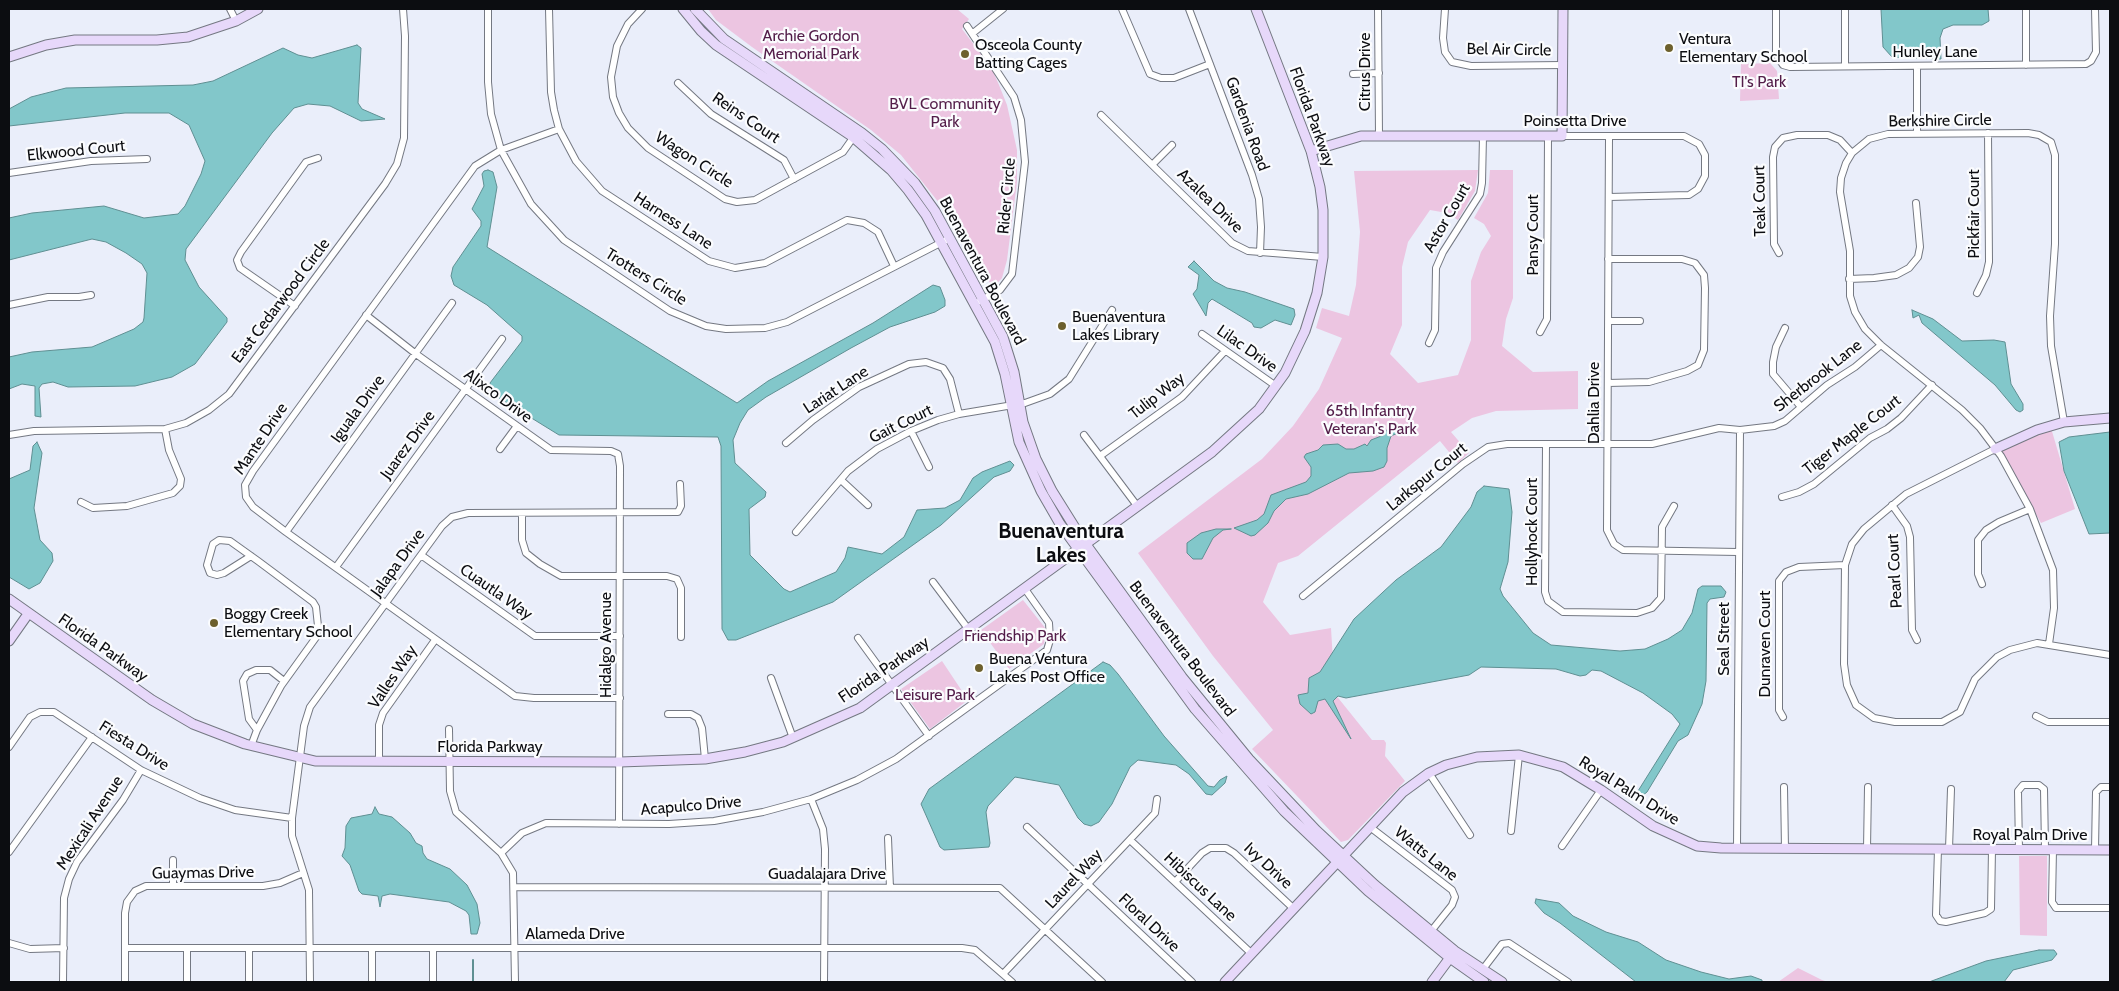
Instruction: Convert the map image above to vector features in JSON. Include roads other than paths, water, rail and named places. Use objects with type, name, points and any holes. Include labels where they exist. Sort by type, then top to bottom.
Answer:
[{"type":"street","points":[[230,9],[236,21]]},
{"type":"street","points":[[9,57],[31,49],[63,42],[176,39],[201,34],[236,21],[258,9]]},
{"type":"street","name":"East Cedarwood Circle","points":[[9,435],[34,431],[165,429],[186,422],[209,410],[229,394],[385,184],[397,164],[404,130],[403,9]]},
{"type":"street","name":"Trotters Circle","points":[[488,9],[488,82],[491,114],[501,150],[531,204],[564,240],[670,311],[706,326],[746,330],[787,322],[946,240]]},
{"type":"street","name":"Harness Lane","points":[[550,9],[551,92],[559,129],[576,162],[602,191],[709,262],[735,268],[765,264],[847,220],[864,223],[878,232],[894,266]]},
{"type":"street","name":"Wagon Circle","points":[[642,9],[628,24],[617,46],[611,77],[613,96],[628,128],[648,148],[725,199],[737,202],[755,200],[843,152],[856,134]]},
{"type":"street","name":"Buenaventura Boulevard","points":[[683,9],[701,32],[716,46],[856,134],[882,148],[915,183],[935,211],[946,240],[1010,355],[1023,422],[1036,459],[1082,547],[1195,709],[1272,797],[1340,859],[1484,982]]},
{"type":"street","name":"Buenaventura Boulevard","points":[[695,9],[724,40],[856,134]]},
{"type":"street","points":[[974,33],[1003,9]]},
{"type":"street","points":[[1122,9],[1150,74],[1161,78],[1174,78],[1210,64]]},
{"type":"street","name":"Gardenia Road","points":[[1189,9],[1254,183],[1262,228],[1260,252]]},
{"type":"street","name":"Florida Parkway","points":[[9,599],[152,700],[193,724],[251,746],[299,758],[450,762],[620,762],[705,759],[745,752],[793,738],[860,708],[1138,507],[1241,428],[1276,386],[1294,356],[1312,313],[1322,257],[1323,210],[1320,187],[1311,151],[1256,9]]},
{"type":"street","name":"Citrus Drive","points":[[1378,9],[1379,136]]},
{"type":"street","name":"Bel Air Circle","points":[[1445,9],[1443,38],[1445,52],[1452,62],[1470,66],[1562,65]]},
{"type":"street","points":[[1562,9],[1562,136]]},
{"type":"street","name":"Hunley Lane","points":[[1776,9],[1776,54],[1783,65],[1845,66],[2080,65],[2091,61],[2096,52],[2095,9]]},
{"type":"street","points":[[1845,9],[1845,66]]},
{"type":"street","points":[[2026,9],[2026,65]]},
{"type":"street","name":"Rider Circle","points":[[967,26],[974,33],[1014,97],[1021,120],[1025,162],[1012,274],[1000,290],[979,302]]},
{"type":"street","points":[[1917,66],[1917,133]]},
{"type":"street","points":[[1353,74],[1378,73]]},
{"type":"street","name":"Reins Court","points":[[678,83],[712,114],[784,160],[794,179]]},
{"type":"street","name":"Azalea Drive","points":[[1102,115],[1232,243],[1248,251],[1322,257]]},
{"type":"street","name":"Mante Drive","points":[[559,129],[501,150],[475,166],[253,471],[245,485],[246,497],[253,507],[286,532],[515,696],[534,698],[620,698]]},
{"type":"street","name":"Berkshire Circle","points":[[1852,153],[1869,139],[1888,134],[1988,133],[2039,135],[2051,142],[2055,155],[2055,244],[2050,316],[2054,371],[2064,422]]},
{"type":"street","name":"Pickfair Court","points":[[1978,293],[1986,275],[1989,262],[1988,133]]},
{"type":"street","name":"Teak Court","points":[[1778,253],[1774,244],[1773,157],[1775,147],[1783,138],[1797,135],[1828,135],[1840,140],[1852,153]]},
{"type":"street","name":"Poinsetta Drive","points":[[1311,151],[1347,138],[1379,136],[1684,136],[1699,144],[1705,156],[1702,183],[1689,196],[1609,197]]},
{"type":"street","name":"Astor Court","points":[[1429,343],[1434,330],[1436,268],[1443,252],[1480,194],[1483,136]]},
{"type":"street","name":"Pansy Court","points":[[1540,332],[1547,319],[1548,136]]},
{"type":"street","name":"Dahlia Drive","points":[[1609,136],[1608,530],[1610,537],[1614,544],[1623,550],[1738,552]]},
{"type":"street","points":[[1153,164],[1172,145]]},
{"type":"street","points":[[1852,153],[1846,163],[1840,192],[1850,251],[1849,279],[1855,312],[1865,329],[1880,345],[1932,385],[1974,422],[2002,456],[2030,509],[2053,570],[2054,608],[2049,644]]},
{"type":"street","points":[[295,306],[240,268],[237,260],[240,252],[306,162],[318,158]]},
{"type":"street","name":"Elkwood Court","points":[[9,174],[91,161],[147,159]]},
{"type":"street","points":[[1849,279],[1896,275],[1909,268],[1918,257],[1920,247],[1916,203]]},
{"type":"street","points":[[1608,259],[1682,259],[1695,263],[1704,275],[1705,288],[1704,350],[1698,365],[1687,372],[1649,382],[1608,383]]},
{"type":"street","points":[[9,305],[48,297],[79,298],[91,294]]},
{"type":"street","name":"Buenaventura Boulevard","points":[[979,302],[1001,358],[1010,406],[1026,461],[1060,524],[1082,547]]},
{"type":"street","name":"Iguala Drive","points":[[286,532],[452,303]]},
{"type":"street","name":"Gait Court","points":[[796,532],[840,480],[877,449],[911,431],[959,414],[1020,404],[1050,394],[1069,380],[1112,310]]},
{"type":"street","name":"Alixco Drive","points":[[366,315],[416,354],[551,450],[611,451],[618,454],[620,466]]},
{"type":"street","points":[[1608,321],[1640,321]]},
{"type":"street","points":[[1785,328],[1776,347],[1773,374],[1801,408]]},
{"type":"street","name":"Lilac Drive","points":[[1202,334],[1276,386]]},
{"type":"street","name":"Juarez Drive","points":[[336,567],[502,339]]},
{"type":"street","name":"Sherbrook Lane","points":[[1740,430],[1774,426],[1785,421],[1880,345]]},
{"type":"street","name":"Tulip Way","points":[[1100,456],[1182,397],[1225,351]]},
{"type":"street","name":"Lariat Lane","points":[[786,443],[820,415],[859,387],[909,364],[926,362],[943,368],[950,379],[959,414]]},
{"type":"street","name":"Tiger Maple Court","points":[[1782,497],[1799,492],[1814,484],[1870,438],[1887,429],[1901,418],[1932,385]]},
{"type":"street","points":[[2110,418],[2064,422],[2037,430],[1926,483],[1892,504],[1864,529],[1852,544],[1845,565],[1844,664],[1846,684],[1856,706],[1874,718],[1895,722],[1942,722],[1960,712],[1976,679],[1998,657],[2024,646],[2049,644],[2110,655]]},
{"type":"street","points":[[500,449],[517,426]]},
{"type":"street","name":"Larkspur Court","points":[[1303,596],[1463,464],[1488,447],[1507,444],[1652,444],[1705,430],[1719,428],[1740,430]]},
{"type":"street","points":[[81,502],[93,508],[127,506],[173,493],[180,486],[181,479],[169,450],[165,429]]},
{"type":"street","name":"Seal Street","points":[[1737,848],[1740,430]]},
{"type":"street","points":[[911,431],[929,467]]},
{"type":"street","points":[[1084,435],[1138,507]]},
{"type":"street","name":"Hollyhock Court","points":[[1546,444],[1544,584],[1548,601],[1563,612],[1637,613],[1652,608],[1661,598],[1662,527],[1674,506]]},
{"type":"street","name":"Hidalgo Avenue","points":[[619,824],[620,466]]},
{"type":"street","points":[[840,480],[868,505]]},
{"type":"street","name":"Jalapa Drive","points":[[310,982],[309,890],[292,836],[292,818],[304,726],[310,707],[442,526],[452,517],[468,513],[678,512],[681,506],[680,484]]},
{"type":"street","name":"Pearl Court","points":[[1892,504],[1907,526],[1910,537],[1912,630],[1917,640]]},
{"type":"street","points":[[1982,584],[1978,574],[1978,540],[1986,530],[1999,522],[2030,509]]},
{"type":"street","points":[[522,514],[522,540],[526,553],[540,564],[561,576],[667,576],[677,579],[681,588],[681,637]]},
{"type":"street","points":[[251,556],[217,575],[210,573],[207,565],[209,551],[219,540],[230,541],[251,556],[313,602],[316,606],[318,626],[317,636],[284,681],[257,730],[251,746]]},
{"type":"street","name":"Cuautla Way","points":[[421,555],[535,636],[620,636]]},
{"type":"street","name":"Dunraven Court","points":[[1783,717],[1779,710],[1779,581],[1786,572],[1798,567],[1845,565]]},
{"type":"street","points":[[933,582],[968,630]]},
{"type":"street","name":"Acapulco Drive","points":[[501,853],[522,833],[546,824],[714,821],[763,812],[811,799],[857,780],[896,759],[1047,650],[1050,640],[1049,623],[1025,590]]},
{"type":"street","points":[[9,641],[28,614]]},
{"type":"street","points":[[858,638],[929,736]]},
{"type":"street","name":"Valles Way","points":[[379,761],[379,725],[383,713],[435,640]]},
{"type":"street","points":[[257,730],[249,720],[243,681],[247,674],[256,670],[270,670],[284,681]]},
{"type":"street","points":[[771,678],[793,738]]},
{"type":"street","name":"Fiesta Drive","points":[[9,746],[30,718],[44,711],[60,714],[141,770],[200,798],[234,810],[292,818]]},
{"type":"street","points":[[668,714],[690,714],[698,718],[702,728],[705,759]]},
{"type":"street","points":[[2036,716],[2048,722],[2110,722]]},
{"type":"street","points":[[450,729],[450,791],[456,812],[501,853],[514,873],[515,982]]},
{"type":"street","points":[[9,852],[92,737]]},
{"type":"street","points":[[1511,831],[1519,755]]},
{"type":"street","name":"Royal Palm Drive","points":[[1225,982],[1403,792],[1429,773],[1446,765],[1477,756],[1519,755],[1564,767],[1653,826],[1697,846],[1785,849],[2110,850]]},
{"type":"street","name":"Mexicali Avenue","points":[[63,982],[64,898],[69,879],[77,862],[123,800],[141,770]]},
{"type":"street","points":[[1429,773],[1470,835]]},
{"type":"street","points":[[2019,850],[2018,791],[2023,785],[2039,785],[2044,789],[2052,902],[2056,908],[2110,908]]},
{"type":"street","points":[[1784,786],[1785,849]]},
{"type":"street","points":[[1867,849],[1868,787]]},
{"type":"street","points":[[2095,850],[2096,792],[2101,787],[2110,787]]},
{"type":"street","points":[[1949,849],[1951,789]]},
{"type":"street","points":[[1562,846],[1601,790]]},
{"type":"street","points":[[811,799],[823,828],[825,888],[824,982]]},
{"type":"street","name":"Laurel Way","points":[[1003,974],[1155,813],[1157,799]]},
{"type":"street","name":"Floral Drive","points":[[1028,827],[1192,982]]},
{"type":"street","name":"Watts Lane","points":[[1370,827],[1452,890],[1455,897],[1452,905],[1432,930]]},
{"type":"street","points":[[888,838],[890,888]]},
{"type":"street","name":"Hibiscus Lane","points":[[1130,840],[1252,954]]},
{"type":"street","name":"Ivy Drive","points":[[1176,882],[1202,853],[1210,848],[1226,848],[1294,909]]},
{"type":"street","points":[[1938,849],[1936,915],[1940,922],[1946,922],[1985,913],[1991,909],[1992,849]]},
{"type":"street","name":"Buenaventura Boulevard","points":[[1340,859],[1432,930],[1452,954],[1483,969],[1502,982]]},
{"type":"street","points":[[173,860],[173,886]]},
{"type":"street","name":"Guaymas Drive","points":[[125,982],[127,902],[134,891],[146,886],[263,886],[280,883],[303,873]]},
{"type":"street","name":"Guadalajara Drive","points":[[515,887],[1000,888],[1102,982]]},
{"type":"street","points":[[9,943],[30,949],[64,948]]},
{"type":"street","points":[[1483,969],[1502,944],[1509,943],[1568,982]]},
{"type":"street","name":"Alameda Drive","points":[[125,948],[962,948],[975,950],[1012,982]]},
{"type":"street","points":[[187,948],[187,982]]},
{"type":"street","points":[[249,948],[249,982]]},
{"type":"street","points":[[372,948],[372,982]]},
{"type":"street","points":[[433,948],[433,982]]},
{"type":"street","points":[[1432,982],[1452,954]]},
{"type":"water","points":[[1881,9],[1988,9],[1989,21],[1982,25],[1953,25],[1943,29],[1940,38],[1941,59],[1892,57],[1883,47]]},
{"type":"water","points":[[357,45],[361,48],[358,103],[362,109],[385,119],[361,121],[330,106],[308,104],[294,108],[272,133],[186,249],[185,260],[199,287],[227,318],[227,322],[195,364],[172,377],[135,386],[68,387],[53,382],[42,384],[39,388],[41,417],[35,416],[35,386],[22,384],[9,389],[9,357],[32,352],[92,347],[134,329],[143,322],[144,318],[147,273],[142,264],[126,253],[106,242],[92,239],[9,260],[9,218],[32,213],[104,206],[144,218],[178,214],[185,206],[201,174],[205,161],[189,125],[169,113],[125,113],[9,126],[9,109],[31,97],[66,88],[193,85],[213,81],[283,48],[298,55],[312,58]]},
{"type":"water","points":[[488,170],[493,172],[497,187],[487,247],[737,403],[768,381],[873,323],[933,285],[940,287],[945,300],[945,306],[935,312],[890,327],[851,348],[766,397],[748,410],[740,423],[733,440],[735,463],[766,492],[765,497],[749,509],[750,555],[784,589],[790,592],[836,572],[845,558],[848,547],[882,554],[904,537],[917,510],[945,508],[960,500],[973,478],[982,472],[1010,461],[1014,465],[1010,471],[994,477],[941,525],[833,602],[736,640],[728,640],[722,629],[721,446],[718,437],[559,435],[491,393],[490,383],[522,341],[522,336],[487,305],[454,285],[451,276],[453,267],[481,226],[481,221],[472,209],[484,186],[482,174]]},
{"type":"water","points":[[1194,261],[1214,281],[1227,288],[1245,292],[1294,309],[1295,315],[1291,325],[1275,320],[1261,328],[1254,327],[1252,323],[1212,299],[1208,303],[1206,316],[1193,294],[1197,289],[1199,275],[1188,267]]},
{"type":"water","points":[[1912,310],[1933,319],[1962,341],[1994,340],[2005,342],[2011,384],[2023,404],[2023,410],[2020,412],[2016,410],[1995,385],[1922,323],[1919,315],[1913,318]]},
{"type":"water","points":[[1395,423],[1399,427],[1398,433],[1391,436],[1387,448],[1387,461],[1384,467],[1373,471],[1349,473],[1308,494],[1286,499],[1274,511],[1268,523],[1255,535],[1251,536],[1234,528],[1257,520],[1264,514],[1271,495],[1306,482],[1311,476],[1311,467],[1304,457],[1306,454],[1318,450],[1323,445],[1338,444],[1346,449],[1354,449],[1365,444],[1367,446],[1371,440],[1384,435],[1388,428]]},
{"type":"water","points":[[2110,432],[2110,533],[2089,534],[2064,471],[2059,442],[2069,437]]},
{"type":"water","points":[[37,442],[42,453],[34,508],[40,540],[52,553],[53,561],[40,583],[29,589],[9,577],[9,479],[30,470],[33,446]]},
{"type":"water","points":[[1484,486],[1509,489],[1512,512],[1508,562],[1500,589],[1503,596],[1533,633],[1551,645],[1620,651],[1645,649],[1668,639],[1682,630],[1692,613],[1698,589],[1702,586],[1721,586],[1726,592],[1724,597],[1710,599],[1707,603],[1706,681],[1702,704],[1688,735],[1678,741],[1647,792],[1642,796],[1638,791],[1680,724],[1672,714],[1643,693],[1601,671],[1592,670],[1586,675],[1580,676],[1556,669],[1481,667],[1469,675],[1346,698],[1338,696],[1333,701],[1351,739],[1325,699],[1318,701],[1315,712],[1311,714],[1300,704],[1298,695],[1308,693],[1309,678],[1320,672],[1354,619],[1396,580],[1441,547],[1471,507],[1477,492]]},
{"type":"water","points":[[1216,529],[1231,529],[1223,530],[1213,538],[1202,559],[1193,559],[1187,553],[1187,543],[1201,533]]},
{"type":"water","points":[[1103,662],[1110,665],[1118,674],[1164,736],[1208,786],[1214,787],[1227,776],[1225,783],[1212,795],[1206,794],[1189,774],[1176,765],[1138,760],[1130,767],[1112,804],[1099,822],[1091,826],[1084,824],[1078,818],[1059,785],[1015,777],[988,806],[986,812],[989,847],[944,850],[940,847],[921,804],[929,789]]},
{"type":"water","points":[[375,807],[379,814],[392,817],[410,833],[416,843],[422,846],[423,853],[427,859],[450,869],[467,885],[477,904],[480,923],[477,934],[471,934],[469,915],[466,911],[449,902],[390,894],[382,896],[380,907],[378,896],[362,894],[359,891],[350,865],[342,856],[345,848],[346,826],[351,818],[372,814]]},
{"type":"water","points":[[1536,899],[1559,903],[1573,916],[1606,932],[1638,942],[1666,960],[1729,979],[1751,976],[1762,980],[1762,982],[1636,982],[1560,923],[1544,913],[1535,903]]},
{"type":"water","points":[[2039,950],[2054,950],[2057,954],[2052,960],[2013,970],[2004,982],[1929,982],[1986,961]]},
{"type":"waterway","points":[[473,960],[473,982]]},
{"type":"place","name":"Ventura Elementary School","points":[[1669,48]]},
{"type":"place","name":"Osceola County Batting Cages","points":[[965,54]]},
{"type":"place","name":"Buenaventura Lakes Library","points":[[1062,326]]},
{"type":"place","name":"Boggy Creek Elementary School","points":[[214,623]]},
{"type":"place","name":"Buena Ventura Lakes Post Office","points":[[979,668]]},
{"type":"district","name":"Buenaventura Lakes","points":[[1061,544]]},
{"type":"park label","name":"Archie Gordon Memorial Park","points":[[811,45]]},
{"type":"park label","name":"TI's Park","points":[[1759,82]]},
{"type":"park label","name":"BVL Community Park","points":[[945,113]]},
{"type":"park label","name":"65th Infantry Veteran's Park","points":[[1370,420]]},
{"type":"park label","name":"Friendship Park","points":[[1015,636]]},
{"type":"park label","name":"Leisure Park","points":[[935,695]]}]
